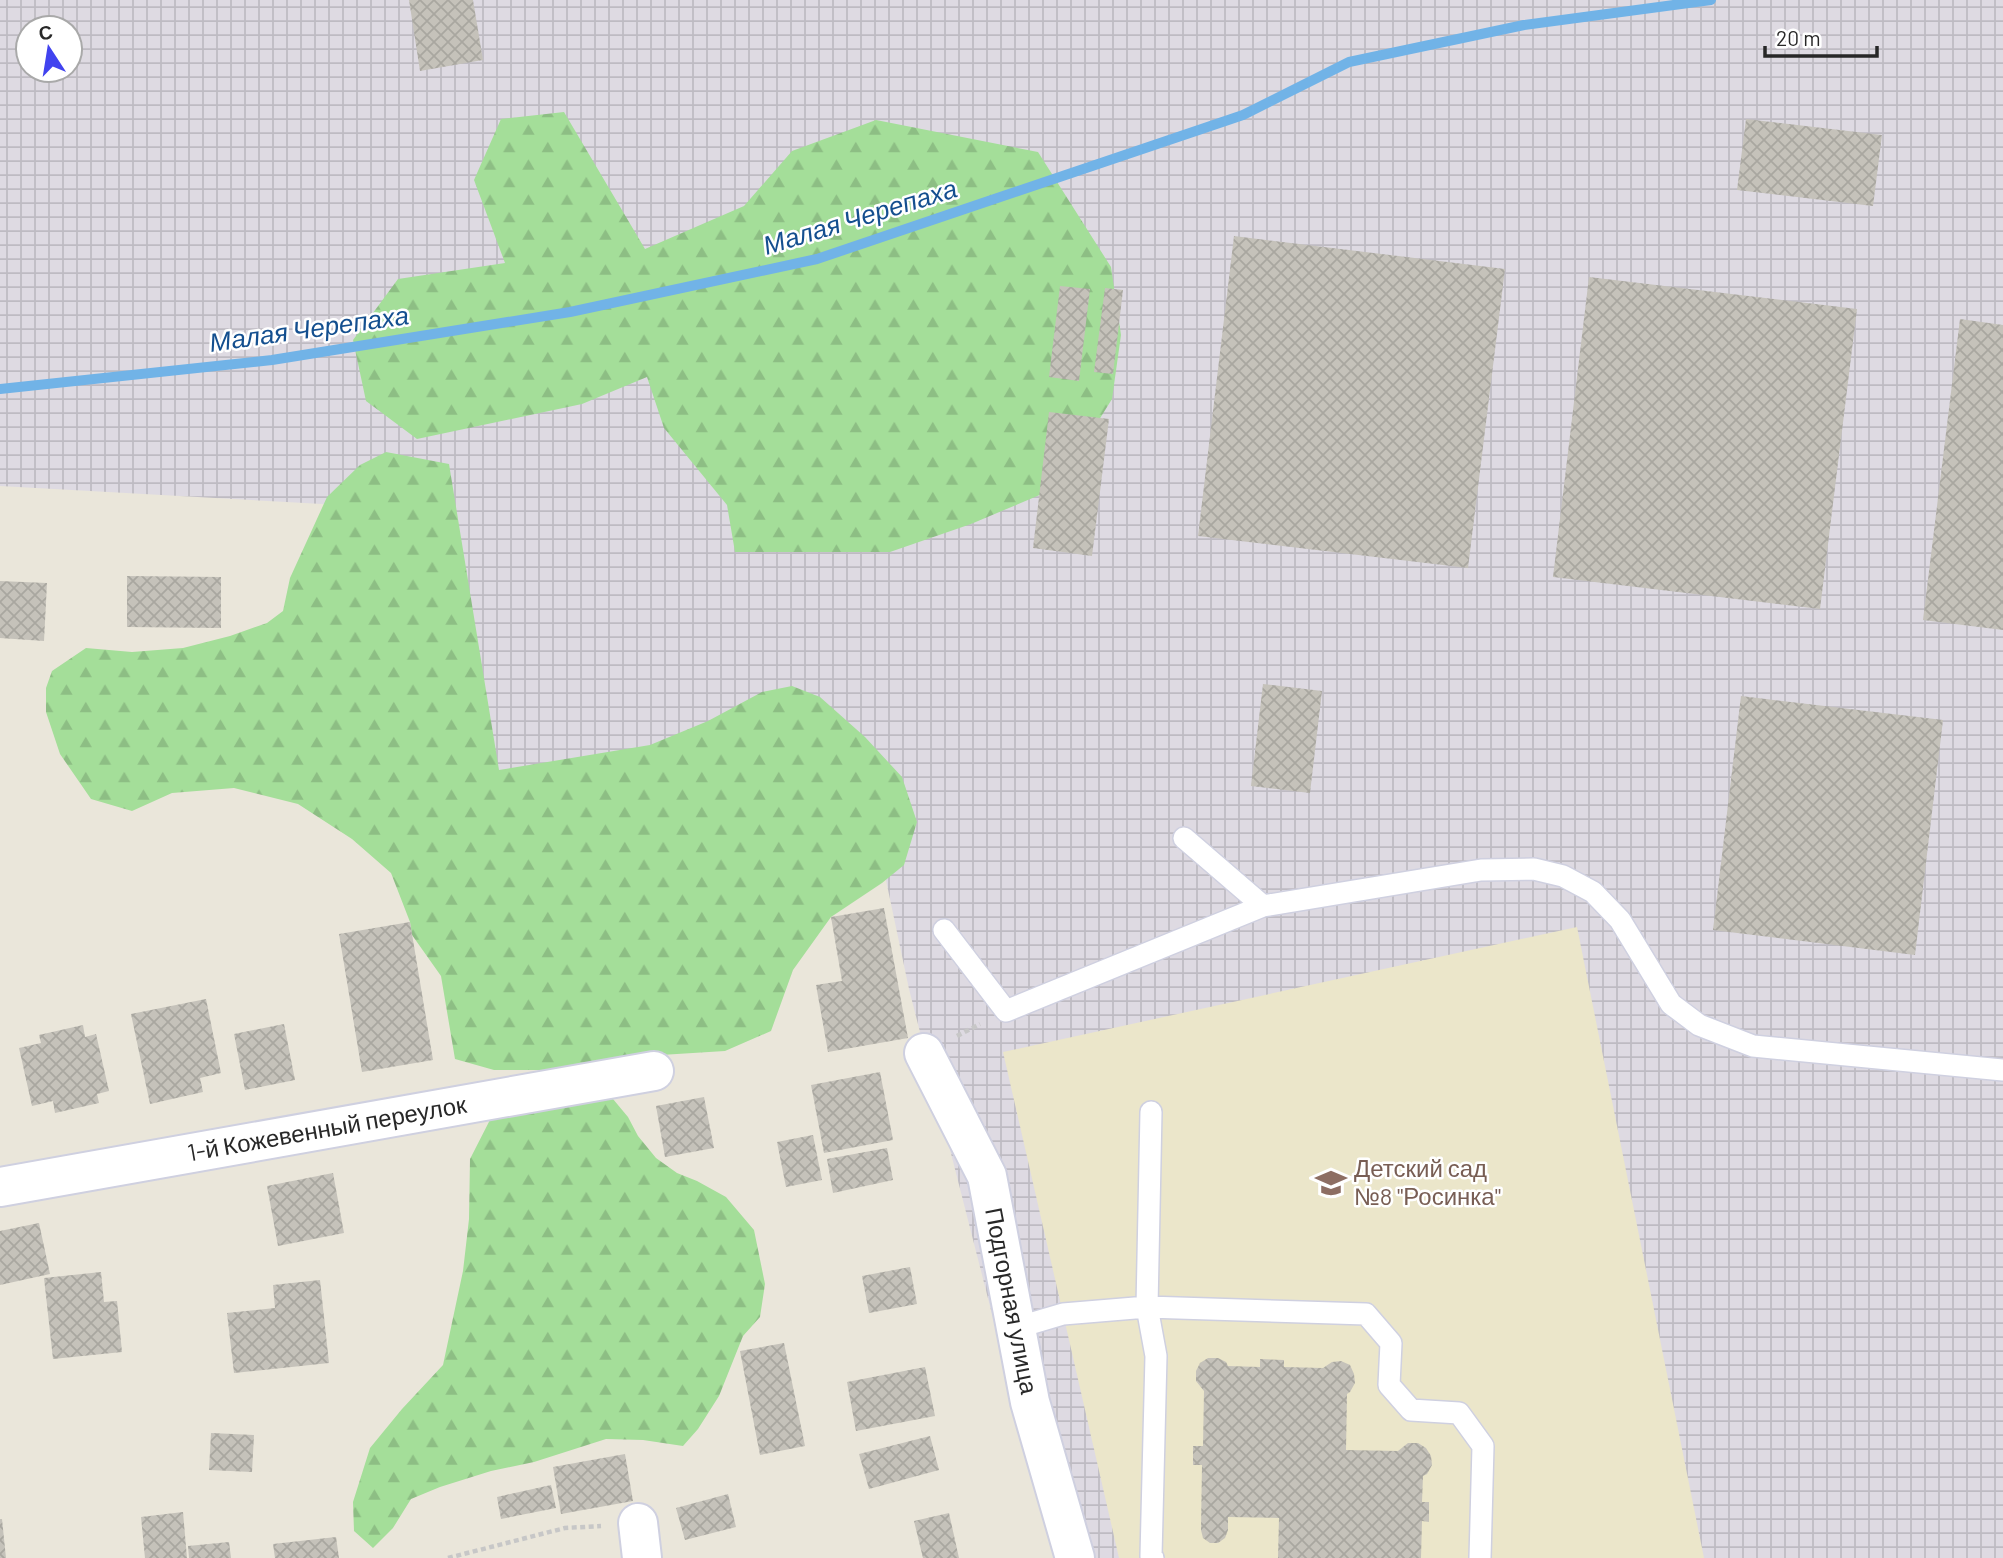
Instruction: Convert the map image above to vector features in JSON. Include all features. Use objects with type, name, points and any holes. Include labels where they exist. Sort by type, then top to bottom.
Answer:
[{"type":"street","name":"Подгорная улица","points":[[924,1053],[987,1176],[1030,1402],[1074,1558]]},
{"type":"street","name":"1-й Кожевенный переулок","points":[[0,1187],[654,1072]]},
{"type":"lane","points":[[1184,838],[1263,906]]},
{"type":"lane","points":[[944,930],[1006,1011],[1263,906],[1482,870],[1534,869],[1563,876],[1593,892],[1620,920],[1671,1004],[1699,1025],[1753,1046],[2003,1070]]},
{"type":"lane","points":[[1151,1112],[1147,1307],[1156,1356],[1153,1558]]},
{"type":"lane","points":[[1016,1328],[1063,1314],[1147,1307],[1366,1314],[1391,1343],[1389,1385],[1411,1410],[1459,1413],[1483,1446],[1480,1558]]},
{"type":"path","points":[[924,1053],[1006,1011]]},
{"type":"path","points":[[448,1558],[565,1528],[640,1540]]},
{"type":"shaded area","points":[[0,0],[2003,0],[2003,1558],[1071,1558],[1016,1408],[909,989],[872,814],[495,801],[377,507],[0,486]]},
{"type":"shaded area","name":"Детский сад №8 \"Росинка\"","points":[[1577,927],[1704,1558],[1119,1558],[1003,1052]]},
{"type":"green space","points":[[564,112],[645,249],[744,206],[792,151],[876,120],[1038,152],[1111,267],[1121,335],[1112,399],[1076,457],[1042,494],[971,524],[890,552],[735,552],[727,505],[664,428],[647,377],[582,404],[417,439],[366,401],[353,340],[398,279],[505,263],[474,180],[501,119]]},
{"type":"green space","points":[[386,452],[449,464],[499,770],[650,745],[708,721],[762,692],[792,686],[820,697],[865,737],[902,777],[917,822],[904,865],[831,917],[793,970],[771,1031],[725,1051],[661,1055],[566,1070],[494,1070],[455,1059],[441,976],[412,935],[410,922],[391,873],[352,839],[298,804],[234,788],[172,793],[132,811],[91,799],[60,754],[46,712],[46,688],[52,671],[86,648],[132,652],[183,648],[267,623],[283,611],[290,578],[327,497],[360,465]]},
{"type":"green space","points":[[608,1093],[656,1158],[677,1173],[726,1197],[754,1230],[765,1284],[760,1317],[743,1336],[719,1396],[698,1429],[683,1446],[643,1440],[606,1439],[440,1487],[411,1499],[393,1528],[373,1548],[354,1531],[353,1502],[370,1448],[443,1365],[463,1271],[469,1219],[470,1159],[494,1112]]},
{"type":"building","points":[[409,0],[473,0],[483,60],[420,71]]},
{"type":"building","points":[[1746,119],[1882,135],[1873,206],[1737,190]]},
{"type":"building","points":[[1234,236],[1505,269],[1468,568],[1198,536]]},
{"type":"building","points":[[1589,277],[1857,309],[1820,609],[1553,577]]},
{"type":"building","points":[[1060,286],[1090,289],[1079,381],[1049,377]]},
{"type":"building","points":[[1105,288],[1123,290],[1113,374],[1094,372]]},
{"type":"building","points":[[1960,319],[2003,325],[2003,630],[1923,620]]},
{"type":"building","points":[[1049,412],[1109,419],[1092,556],[1033,548]]},
{"type":"building","points":[[127,576],[221,577],[221,628],[127,627]]},
{"type":"building","points":[[0,581],[47,583],[44,641],[0,638]]},
{"type":"building","points":[[1263,684],[1322,691],[1310,793],[1251,786]]},
{"type":"building","points":[[1741,696],[1943,720],[1915,955],[1713,930]]},
{"type":"building","points":[[884,908],[908,1038],[828,1052],[816,985],[842,981],[831,917]]},
{"type":"building","points":[[410,922],[433,1060],[362,1072],[339,934]]},
{"type":"building","points":[[206,999],[221,1073],[200,1078],[203,1092],[150,1104],[131,1014]]},
{"type":"building","points":[[284,1024],[295,1080],[245,1090],[234,1034]]},
{"type":"building","points":[[83,1025],[85,1037],[96,1034],[109,1091],[97,1094],[99,1103],[55,1113],[53,1101],[32,1106],[19,1048],[41,1043],[39,1035]]},
{"type":"building","points":[[880,1072],[893,1140],[824,1153],[811,1085]]},
{"type":"building","points":[[704,1097],[714,1148],[665,1157],[656,1106]]},
{"type":"building","points":[[813,1135],[822,1180],[786,1187],[777,1142]]},
{"type":"building","points":[[887,1148],[893,1180],[833,1193],[827,1159]]},
{"type":"building","points":[[333,1173],[344,1233],[278,1246],[267,1186]]},
{"type":"building","points":[[39,1223],[50,1274],[0,1285],[0,1231]]},
{"type":"building","points":[[910,1267],[917,1304],[869,1313],[862,1276]]},
{"type":"building","points":[[101,1272],[104,1302],[117,1301],[122,1352],[53,1359],[44,1278]]},
{"type":"building","points":[[320,1280],[329,1363],[234,1373],[227,1313],[275,1308],[273,1285]]},
{"type":"building","points":[[784,1343],[805,1446],[760,1455],[740,1351]]},
{"type":"building","points":[[1208,1358],[1218,1358],[1228,1366],[1260,1367],[1260,1359],[1284,1360],[1284,1367],[1323,1368],[1332,1362],[1341,1361],[1350,1365],[1355,1383],[1347,1394],[1346,1450],[1398,1451],[1408,1443],[1418,1443],[1426,1448],[1431,1456],[1432,1465],[1423,1476],[1422,1502],[1429,1502],[1429,1522],[1422,1521],[1421,1558],[1278,1558],[1279,1518],[1228,1517],[1225,1538],[1218,1543],[1210,1543],[1203,1538],[1202,1465],[1193,1465],[1193,1446],[1203,1446],[1204,1391],[1196,1381],[1196,1371],[1200,1363]]},
{"type":"building","points":[[925,1367],[935,1416],[856,1431],[847,1382]]},
{"type":"building","points":[[211,1433],[254,1435],[252,1472],[209,1470]]},
{"type":"building","points":[[930,1436],[939,1470],[869,1489],[859,1454]]},
{"type":"building","points":[[625,1454],[633,1501],[561,1514],[553,1467]]},
{"type":"building","points":[[551,1485],[556,1508],[501,1519],[497,1497]]},
{"type":"building","points":[[728,1494],[736,1527],[685,1540],[676,1508]]},
{"type":"building","points":[[183,1512],[187,1558],[145,1558],[141,1517]]},
{"type":"building","points":[[949,1513],[959,1558],[923,1558],[914,1521]]},
{"type":"building","points":[[2,1519],[6,1558],[0,1558]]},
{"type":"building","points":[[336,1537],[339,1558],[275,1558],[273,1544]]},
{"type":"building","points":[[229,1542],[231,1558],[189,1558],[188,1546]]},
{"type":"waterway","name":"Малая Черепаха","points":[[0,389],[272,360],[570,312],[817,259],[1243,115],[1349,62],[1524,25],[1711,0]]},
{"type":"place","name":"Детский сад №8 \"Росинка\"","points":[[1331,1183]]}]
